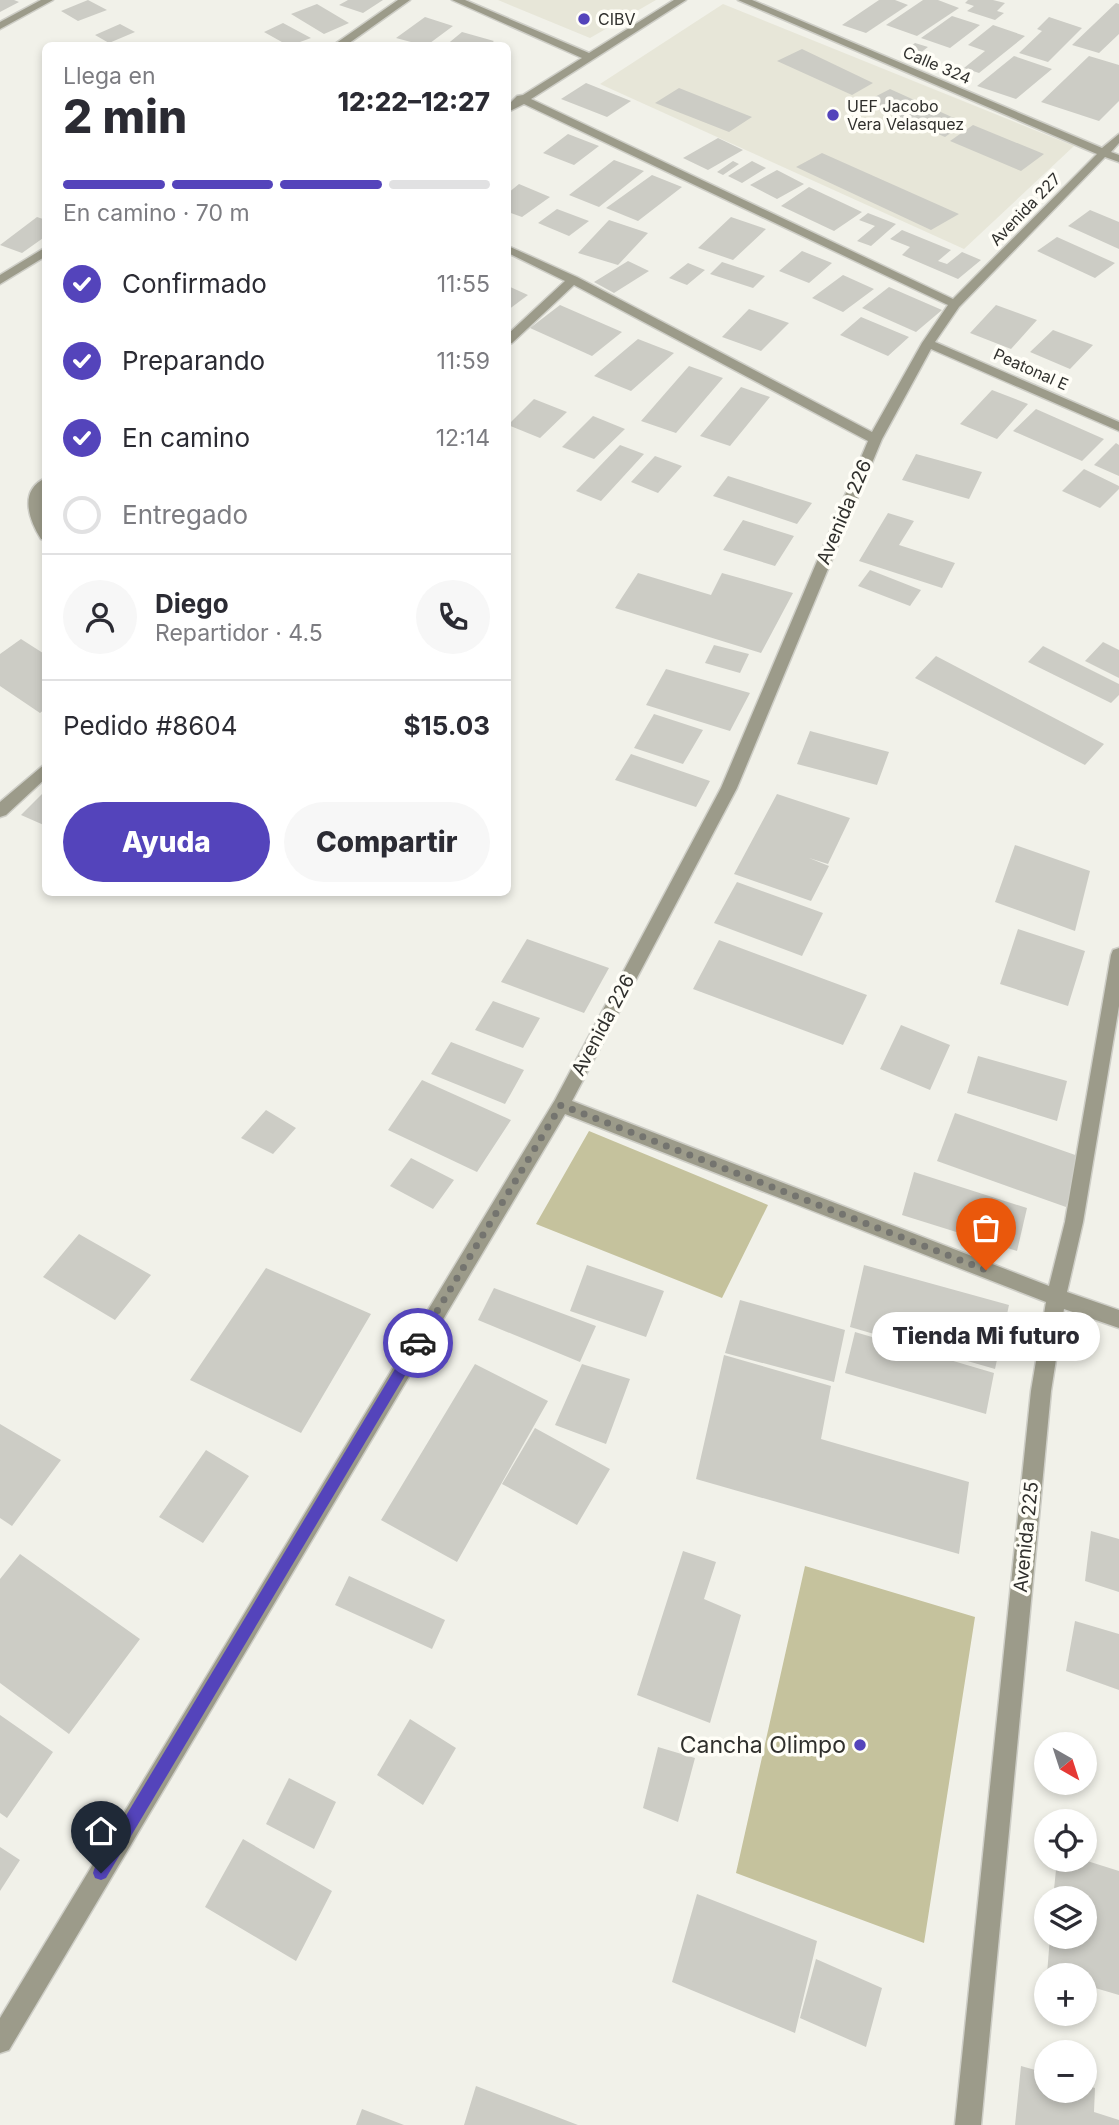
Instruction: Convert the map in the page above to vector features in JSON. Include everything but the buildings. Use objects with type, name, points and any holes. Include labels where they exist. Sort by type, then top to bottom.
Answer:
[{"type":"street","points":[[0,26],[48,0]]},
{"type":"street","points":[[343,42],[405,0]]},
{"type":"street","points":[[457,0],[589,57]]},
{"type":"street","points":[[511,106],[681,0]]},
{"type":"street","name":"Calle 324","points":[[743,0],[776,8],[1119,159]]},
{"type":"street","points":[[522,98],[955,304]]},
{"type":"street","name":"Avenida 227","points":[[955,304],[1119,137]]},
{"type":"street","points":[[511,250],[573,280],[875,439]]},
{"type":"street","points":[[0,280],[42,253]]},
{"type":"street","points":[[511,337],[573,280]]},
{"type":"street","name":"Avenida 226","points":[[0,2041],[561,1105],[729,788],[875,439],[928,343],[955,304]]},
{"type":"street","name":"Peatonal E","points":[[928,343],[1119,427]]},
{"type":"street","points":[[42,487],[35,496],[36,518],[42,529]]},
{"type":"street","points":[[0,811],[42,773]]},
{"type":"street","name":"Avenida 225","points":[[968,2125],[1041,1391],[1056,1297],[1074,1222],[1119,955]]},
{"type":"street","points":[[561,1105],[1119,1320]]},
{"type":"shaded area","name":"CIBV","points":[[498,0],[656,0],[590,38]]},
{"type":"shaded area","name":"UEF Jacobo Vera Velasquez","points":[[723,4],[1074,146],[964,249],[600,84]]},
{"type":"shaded area","points":[[589,1131],[768,1205],[722,1298],[536,1224]]},
{"type":"shaded area","name":"Cancha Olimpo","points":[[805,1566],[975,1617],[924,1943],[736,1873]]},
{"type":"way so far","points":[[418,1343],[561,1105],[986,1270]]},
{"type":"place","name":"CIBV","points":[[584,19]]},
{"type":"place","name":"UEF Jacobo Vera Velasquez","points":[[833,115]]},
{"type":"place","name":"Tienda Mi futuro","points":[[986,1270]]},
{"type":"place","name":"Cancha Olimpo","points":[[860,1745]]},
{"type":"route","points":[[101,1873],[418,1343]]}]
